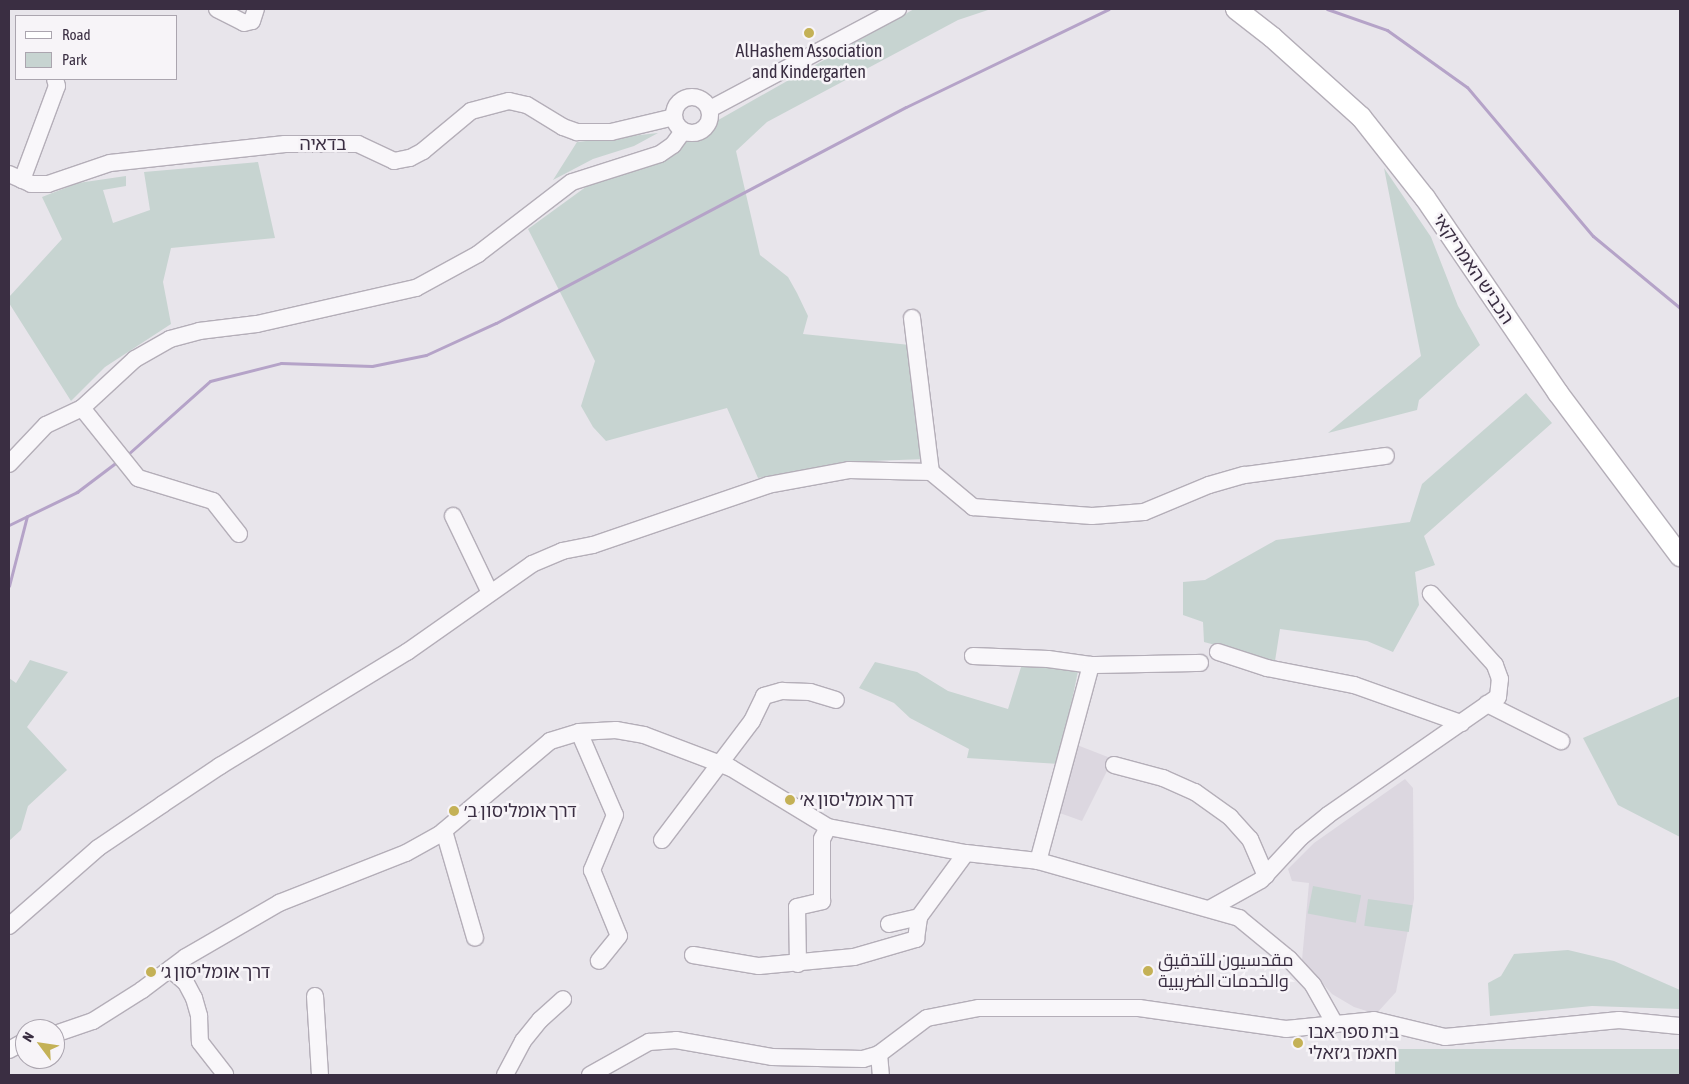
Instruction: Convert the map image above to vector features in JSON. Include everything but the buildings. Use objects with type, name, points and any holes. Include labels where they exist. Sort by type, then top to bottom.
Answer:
[{"type":"main road","name":"הכביש האמריקאי","points":[[1236,9],[1272,37],[1366,124],[1425,198],[1558,393],[1680,556]]},
{"type":"street","points":[[217,9],[244,23],[252,21],[256,9]]},
{"type":"street","points":[[710,109],[898,9]]},
{"type":"street","points":[[12,176],[57,86],[56,80]]},
{"type":"street","points":[[690,97],[702,100],[710,109],[709,122],[704,129],[692,134],[683,131],[674,117],[677,105],[690,97]]},
{"type":"street","name":"בדאיה","points":[[12,176],[31,184],[48,184],[110,162],[285,144],[358,144],[394,161],[410,158],[423,151],[471,111],[510,101],[527,105],[563,127],[577,132],[611,132],[674,117]]},
{"type":"street","points":[[9,464],[46,425],[82,408],[135,359],[170,339],[199,331],[257,324],[416,288],[478,254],[572,182],[660,154],[673,145],[683,131]]},
{"type":"street","points":[[912,318],[931,472]]},
{"type":"street","points":[[82,408],[138,478],[213,501],[239,534]]},
{"type":"street","points":[[9,926],[98,848],[220,766],[407,652],[532,564],[562,551],[594,545],[768,485],[849,470],[931,472],[973,507],[1060,516],[1120,515],[1144,512],[1209,485],[1245,476],[1386,456]]},
{"type":"street","points":[[453,516],[490,593]]},
{"type":"street","points":[[1211,908],[1245,891],[1266,876],[1302,836],[1328,815],[1498,697],[1500,689],[1496,666],[1430,594]]},
{"type":"street","points":[[1218,652],[1267,668],[1354,685],[1461,723]]},
{"type":"street","points":[[973,656],[1091,665],[1200,663]]},
{"type":"street","points":[[1038,860],[1091,665]]},
{"type":"street","points":[[662,840],[752,721],[764,696],[782,690],[810,692],[836,700]]},
{"type":"street","points":[[1487,704],[1561,741]]},
{"type":"street","points":[[65,1031],[93,1021],[170,969],[280,903],[406,853],[444,831],[528,757],[550,741],[579,732],[616,730],[644,736],[751,777],[828,827],[966,853],[1038,860],[1211,908],[1239,918],[1289,959],[1317,991],[1335,1024]]},
{"type":"street","points":[[579,732],[615,815],[592,870],[618,936],[599,961]]},
{"type":"street","points":[[1114,765],[1162,778],[1195,792],[1230,817],[1250,839],[1266,876]]},
{"type":"street","points":[[798,964],[797,907],[822,901],[822,839],[828,827]]},
{"type":"street","points":[[444,831],[475,938]]},
{"type":"street","points":[[692,955],[759,966],[798,964],[854,958],[916,939],[919,917],[966,853]]},
{"type":"street","points":[[890,924],[919,917]]},
{"type":"street","points":[[170,969],[186,984],[194,998],[199,1016],[200,1042],[225,1074]]},
{"type":"street","points":[[316,996],[320,1075]]},
{"type":"street","points":[[505,1075],[523,1041],[540,1020],[563,999]]},
{"type":"street","points":[[590,1075],[649,1042],[676,1040],[772,1057],[836,1060],[863,1059],[880,1054],[927,1018],[979,1008],[1112,1006],[1172,1010],[1286,1029],[1374,1020],[1445,1037],[1619,1020],[1680,1026]]},
{"type":"street","points":[[880,1054],[881,1075]]},
{"type":"shaded area","points":[[1077,745],[1113,759],[1082,821],[1057,812]]},
{"type":"shaded area","points":[[1405,779],[1413,788],[1414,899],[1396,992],[1376,1014],[1354,1007],[1332,994],[1302,960],[1309,883],[1292,881],[1288,869],[1314,843]]},
{"type":"green space","points":[[914,9],[991,9],[958,20],[767,122],[736,151],[760,255],[788,277],[797,293],[808,316],[803,334],[910,345],[926,459],[844,462],[758,478],[727,408],[606,441],[593,427],[581,406],[595,361],[528,229],[594,181],[699,131]]},
{"type":"green space","points":[[658,133],[634,146],[593,159],[553,180],[577,142]]},
{"type":"green space","points":[[258,162],[275,238],[171,248],[163,282],[171,324],[105,367],[71,401],[9,303],[9,297],[62,239],[42,197],[78,183],[126,176],[126,186],[103,190],[113,223],[150,210],[144,172]]},
{"type":"green space","points":[[1384,168],[1431,237],[1458,306],[1480,345],[1419,400],[1417,410],[1328,433],[1421,356]]},
{"type":"green space","points":[[1526,393],[1552,423],[1424,536],[1435,565],[1415,572],[1419,605],[1393,652],[1367,641],[1280,629],[1275,661],[1204,642],[1203,622],[1183,615],[1183,582],[1205,580],[1276,540],[1410,522],[1422,484]]},
{"type":"green space","points":[[30,660],[68,672],[27,727],[67,770],[28,806],[21,830],[9,841],[9,678],[16,683]]},
{"type":"green space","points":[[875,662],[917,672],[948,691],[1008,709],[1022,664],[1078,671],[1059,764],[967,758],[969,749],[910,718],[894,703],[859,688]]},
{"type":"green space","points":[[1680,696],[1680,837],[1618,805],[1583,738]]},
{"type":"green space","points":[[1313,886],[1361,895],[1356,923],[1308,913]]},
{"type":"green space","points":[[1368,899],[1413,905],[1409,932],[1364,926]]},
{"type":"green space","points":[[1568,950],[1614,961],[1680,990],[1680,1009],[1592,1006],[1490,1016],[1488,983],[1501,976],[1514,954]]},
{"type":"green space","points":[[1395,1049],[1680,1049],[1680,1075],[1395,1075]]},
{"type":"waterway","points":[[127,455],[210,381],[281,363],[372,366],[426,355],[496,323],[906,107],[1109,9]]},
{"type":"waterway","points":[[1327,9],[1387,30],[1467,87],[1593,236],[1680,308]]},
{"type":"waterway","points":[[9,525],[77,492],[118,461]]},
{"type":"waterway","points":[[9,586],[27,516]]},
{"type":"place","name":"AlHashem Association and Kindergarten","points":[[809,33]]},
{"type":"place","name":"דרך אומליסון א׳","points":[[790,800]]},
{"type":"place","name":"דרך אומליסון ב׳","points":[[454,811]]},
{"type":"place","name":"مقدسيون للتدقيق والخدمات الضريبية","points":[[1148,971]]},
{"type":"place","name":"דרך אומליסון ג׳","points":[[151,972]]},
{"type":"place","name":"בית ספר אבו חאמד ג׳זאלי","points":[[1298,1043]]}]
